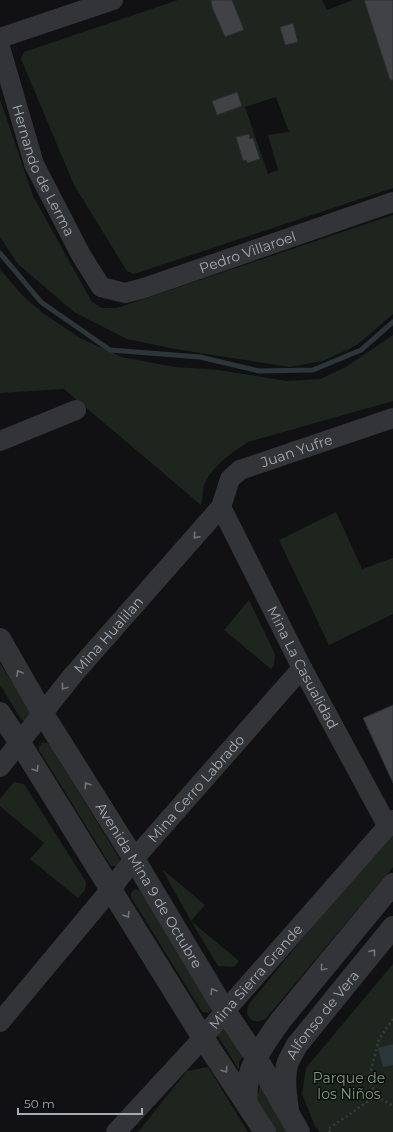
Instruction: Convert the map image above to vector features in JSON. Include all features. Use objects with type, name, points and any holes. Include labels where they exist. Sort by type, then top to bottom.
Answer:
[{"type":"street","points":[[0,38],[113,0]]},
{"type":"street","name":"Hernando de Lerma","points":[[0,47],[34,164],[81,255],[101,287]]},
{"type":"street","name":"Pedro Villaroel","points":[[101,287],[125,293],[144,288],[393,202]]},
{"type":"street","points":[[0,441],[76,410]]},
{"type":"street","name":"Juan Yufre","points":[[221,507],[230,479],[240,470],[393,418]]},
{"type":"street","name":"Mina La Casualidad","points":[[221,507],[302,668],[390,823]]},
{"type":"street","name":"Mina Hualilan","points":[[0,767],[73,675],[221,507]]},
{"type":"street","name":"Avenida Mina 9 de Octubre","points":[[0,639],[43,714],[134,859],[225,1010],[256,1057],[293,1124]]},
{"type":"street","name":"Mina Cerro Labrado","points":[[0,1022],[111,889],[134,859],[302,668]]},
{"type":"street","points":[[0,713],[203,1038],[265,1132]]},
{"type":"street","name":"Mina Sierra Grande","points":[[116,1132],[203,1038],[225,1010],[390,823]]},
{"type":"street","name":"Alfonso de Vera","points":[[247,1103],[246,1087],[256,1057],[280,1020],[393,884]]},
{"type":"street","name":"Alfonso de Vera","points":[[293,1124],[286,1092],[288,1062],[297,1045],[393,927]]},
{"type":"path","points":[[393,1019],[379,1039],[368,1078],[376,1096],[393,1106]]},
{"type":"path","points":[[330,1132],[328,1129],[376,1096]]},
{"type":"green space","points":[[178,0],[322,0],[327,10],[353,0],[364,0],[393,58],[393,188],[134,274],[127,271],[74,185],[21,59],[24,52]],"holes":[[[276,97],[289,132],[268,135],[278,170],[268,174],[245,107]]]},
{"type":"green space","points":[[0,99],[33,196],[92,302],[102,308],[117,308],[393,215],[393,314],[357,345],[323,361],[289,367],[175,349],[127,339],[74,312],[18,264],[0,237]]},
{"type":"green space","points":[[0,269],[22,295],[43,313],[80,338],[122,357],[174,367],[219,370],[287,381],[320,379],[346,367],[393,335],[393,401],[248,442],[230,454],[208,477],[204,485],[201,505],[64,389],[0,393]]},
{"type":"green space","points":[[336,512],[362,569],[393,558],[393,614],[329,645],[279,540]]},
{"type":"green space","points":[[249,600],[275,654],[274,665],[271,669],[224,630]]},
{"type":"green space","points":[[0,663],[31,713],[26,723],[21,719],[0,685]]},
{"type":"green space","points":[[43,742],[49,744],[119,858],[120,861],[117,866],[111,866],[39,750],[39,747]]},
{"type":"green space","points":[[14,782],[24,784],[86,882],[85,890],[78,898],[30,859],[44,843],[0,806],[0,799]]},
{"type":"green space","points":[[393,831],[393,867],[267,1017],[258,1021],[251,1019],[247,1012],[250,1003]]},
{"type":"green space","points":[[162,869],[205,905],[191,921]]},
{"type":"green space","points":[[135,889],[141,891],[212,1007],[209,1013],[201,1010],[131,897],[131,893]]},
{"type":"green space","points":[[191,921],[239,961],[234,967],[218,966]]},
{"type":"green space","name":"Parque de los Niños","points":[[393,964],[393,1132],[320,1132],[315,1126],[302,1094],[306,1068]]},
{"type":"green space","points":[[222,1029],[226,1029],[244,1055],[239,1062],[239,1070],[218,1036],[218,1033]]},
{"type":"green space","points":[[208,1067],[248,1132],[138,1132],[187,1071]]},
{"type":"green space","points":[[260,1082],[289,1132],[276,1132],[256,1100]]},
{"type":"shaded area","points":[[393,1044],[393,1065],[383,1067],[378,1048]]},
{"type":"building","points":[[211,0],[232,0],[244,30],[225,37],[212,7]]},
{"type":"building","points":[[364,0],[393,0],[393,80],[390,80]]},
{"type":"building","points":[[293,23],[298,42],[285,45],[280,27]]},
{"type":"building","points":[[237,92],[242,106],[217,115],[212,101]]},
{"type":"building","points":[[249,134],[250,139],[253,138],[260,159],[247,163],[246,160],[243,161],[236,137]]},
{"type":"building","points":[[393,705],[393,783],[363,718]]},
{"type":"waterway","points":[[0,253],[41,302],[110,350],[200,357],[259,371],[313,370],[361,350],[393,322]]}]
